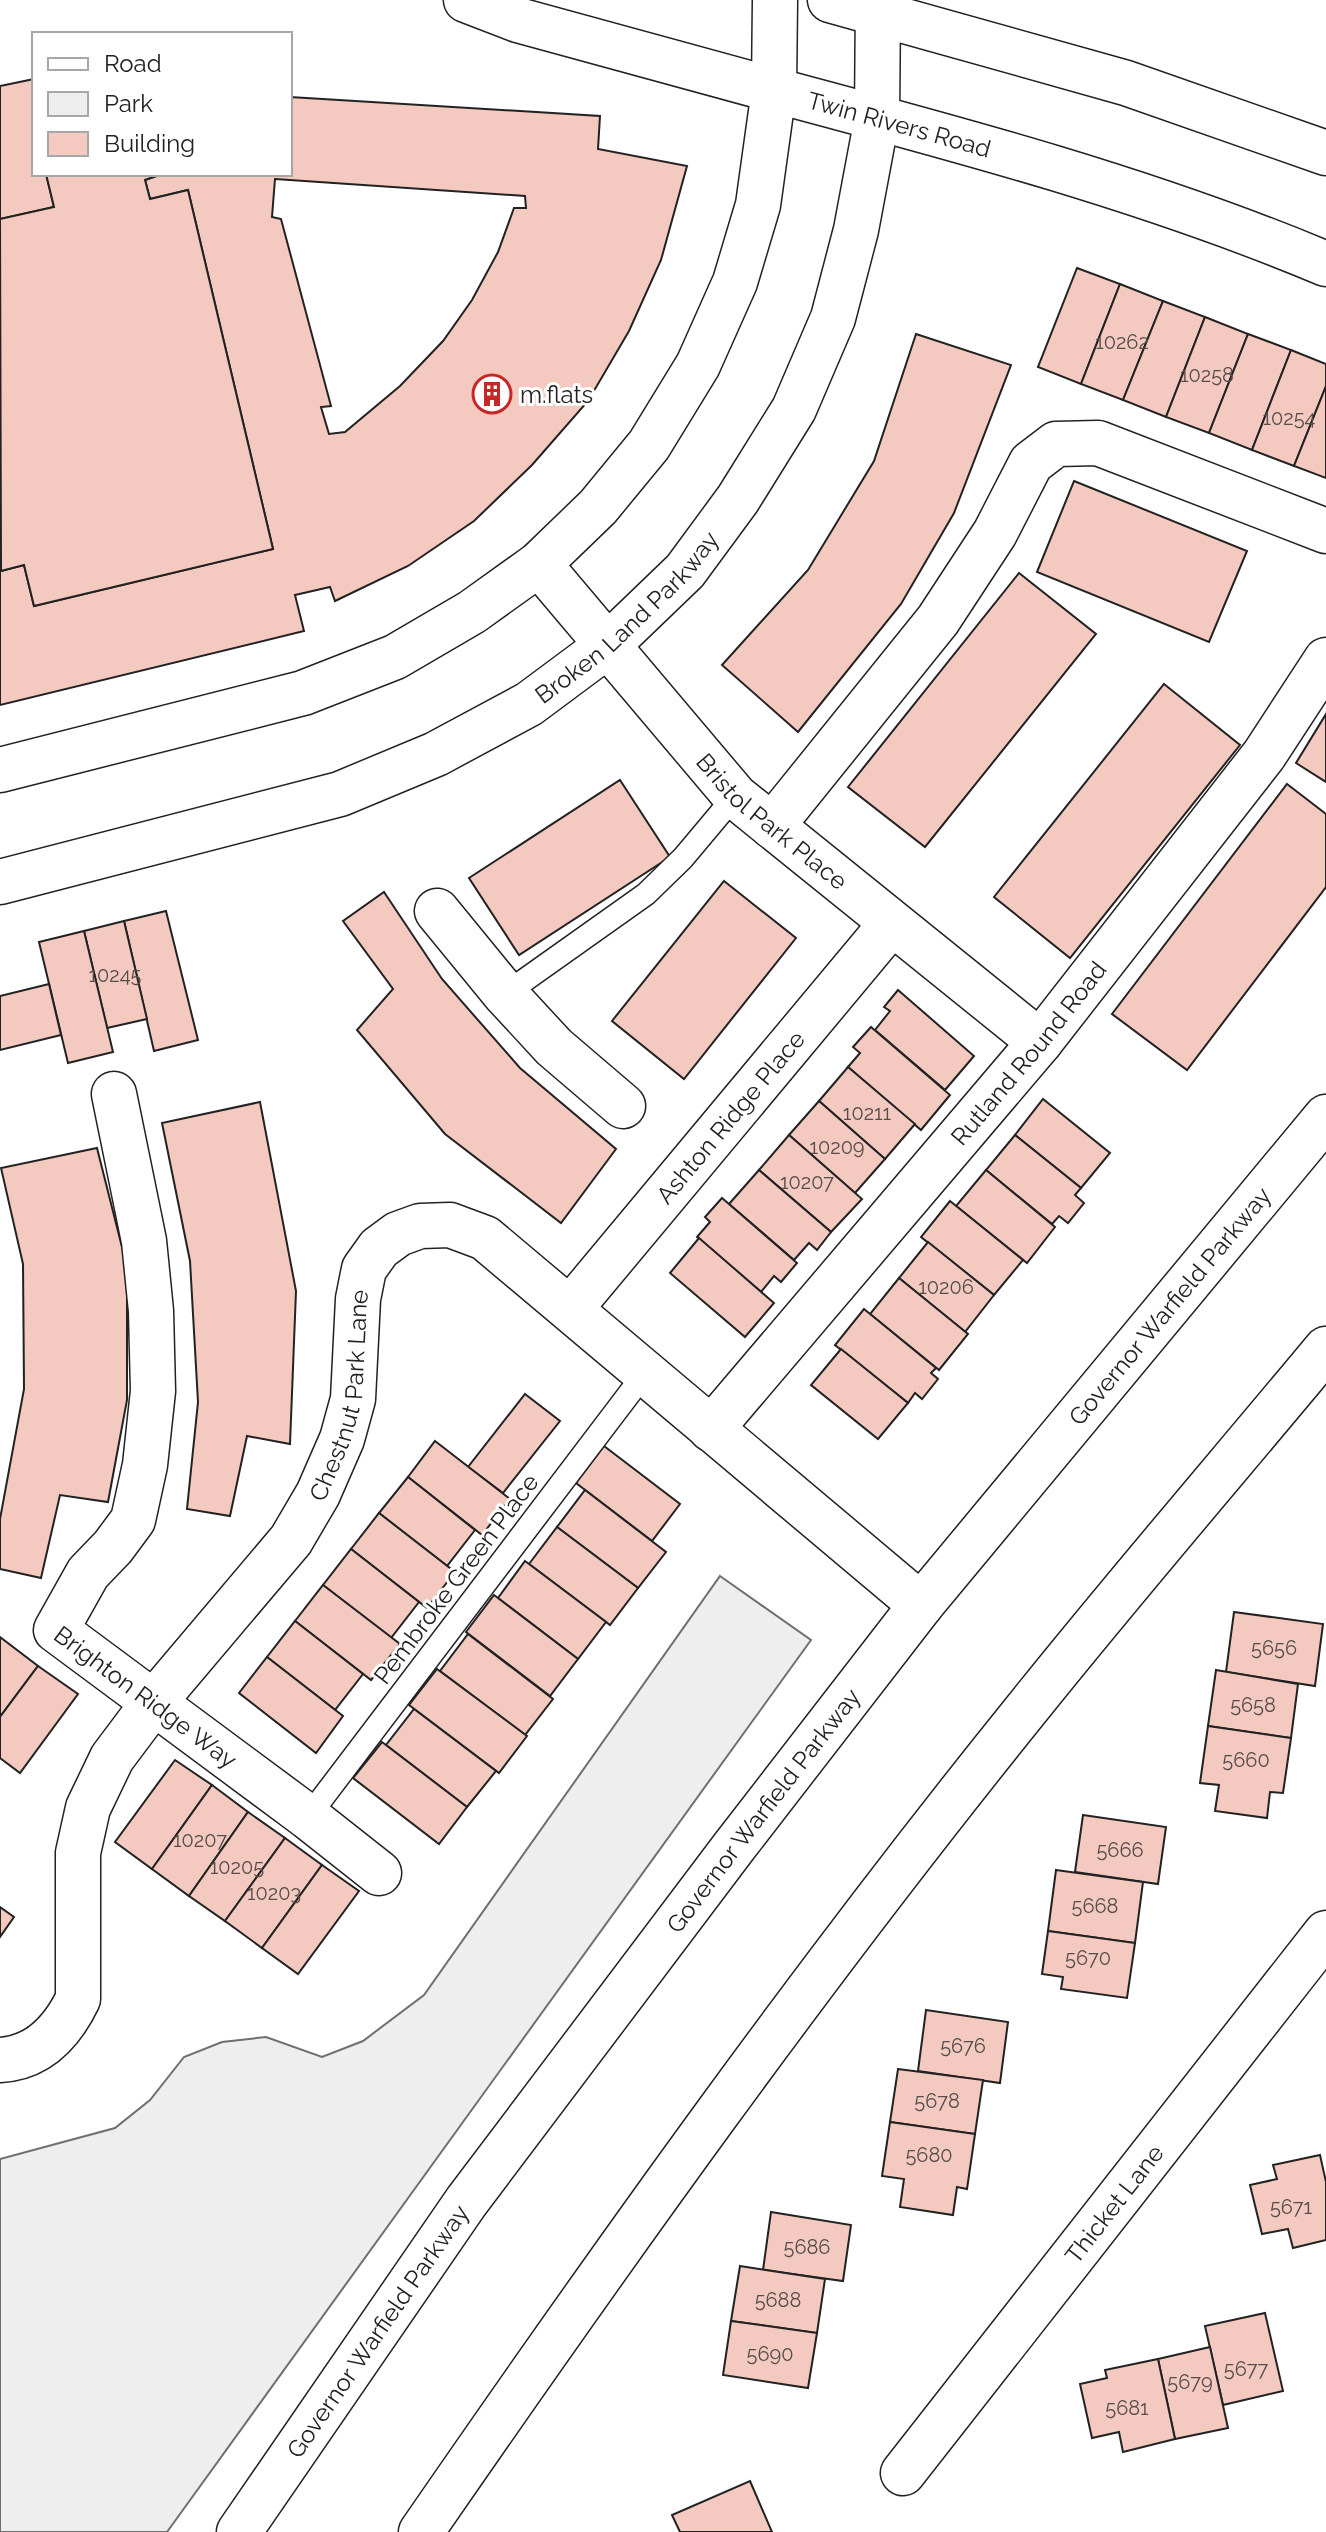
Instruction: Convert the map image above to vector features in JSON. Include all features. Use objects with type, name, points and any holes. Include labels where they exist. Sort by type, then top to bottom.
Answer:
[{"type":"street","name":"Twin Rivers Road","points":[[466,0],[518,20],[1096,181],[1326,264]]},
{"type":"street","points":[[0,770],[303,693],[395,657],[472,612],[539,564],[598,507],[641,455],[698,365],[735,282],[758,205],[774,90],[775,0]]},
{"type":"street","points":[[830,0],[879,6],[1126,83],[1326,153]]},
{"type":"street","name":"Broken Land Parkway","points":[[0,882],[340,794],[436,754],[529,704],[607,646],[685,571],[738,499],[794,409],[833,318],[856,230],[877,118],[879,6]]},
{"type":"street","points":[[772,826],[938,620],[995,533],[1031,463],[1056,444],[1098,443],[1326,531]]},
{"type":"street","name":"Bristol Park Place","points":[[539,564],[735,796],[1040,1042]]},
{"type":"street","name":"Rutland Round Road","points":[[711,1429],[1040,1042],[1264,755],[1326,660]]},
{"type":"street","points":[[437,911],[505,994],[554,1047],[623,1106]]},
{"type":"street","name":"Ashton Ridge Place","points":[[570,1309],[891,924]]},
{"type":"street","name":"Brighton Ridge Way","points":[[114,1094],[144,1241],[151,1311],[153,1391],[145,1465],[133,1520],[88,1573],[56,1630],[379,1873]]},
{"type":"street","name":"Governor Warfield Parkway","points":[[239,2532],[466,2202],[921,1605],[1326,1117]]},
{"type":"street","name":"Chestnut Park Lane","points":[[0,2060],[40,2049],[68,2020],[78,1999],[78,1853],[88,1808],[112,1758],[154,1702],[291,1540],[318,1494],[342,1439],[353,1399],[358,1299],[364,1269],[379,1248],[398,1234],[420,1226],[450,1225],[485,1238],[921,1605]]},
{"type":"street","points":[[421,2532],[578,2306],[838,1951],[1028,1707],[1326,1349]]},
{"type":"street","name":"Thicket Lane","points":[[903,2473],[1326,1933]]},
{"type":"lane","points":[[505,994],[646,894],[683,858],[735,796]]},
{"type":"lane","name":"Pembroke Green Place","points":[[308,1817],[645,1373]]},
{"type":"green space","points":[[720,1576],[811,1640],[167,2532],[0,2532],[0,2159],[115,2128],[150,2100],[184,2057],[222,2042],[266,2037],[322,2057],[363,2041],[424,1995]]},
{"type":"building","points":[[32,79],[32,176],[46,176],[54,207],[0,219],[0,86]]},
{"type":"building","name":"m.flats","points":[[292,97],[600,116],[598,149],[687,166],[661,260],[629,331],[588,401],[532,465],[474,521],[408,566],[335,601],[330,587],[295,595],[304,631],[0,705],[0,566],[1,571],[24,565],[34,606],[273,549],[188,190],[150,199],[145,180],[156,176],[292,176]],"holes":[[[275,179],[525,196],[526,208],[514,208],[498,252],[472,300],[443,341],[400,386],[345,432],[329,434],[321,407],[331,406],[281,219],[272,217]]]},
{"type":"building","points":[[46,176],[156,176],[145,180],[150,199],[188,190],[273,549],[34,606],[24,565],[1,571],[0,219],[54,207]]},
{"type":"building","points":[[1077,268],[1120,284],[1081,384],[1038,367]]},
{"type":"building","points":[[1120,284],[1163,301],[1123,400],[1081,384]]},
{"type":"building","points":[[1163,301],[1205,317],[1166,417],[1123,400]]},
{"type":"building","points":[[1205,317],[1248,334],[1209,433],[1166,417]]},
{"type":"building","points":[[916,334],[1011,365],[954,513],[901,604],[798,732],[722,665],[808,570],[874,461]]},
{"type":"building","points":[[1248,334],[1291,350],[1252,450],[1209,433]]},
{"type":"building","points":[[1291,350],[1326,364],[1326,386],[1294,466],[1252,450]]},
{"type":"building","points":[[1326,386],[1326,478],[1294,466]]},
{"type":"building","points":[[1074,481],[1247,551],[1209,642],[1037,572]]},
{"type":"building","points":[[1019,573],[1096,634],[925,847],[848,787]]},
{"type":"building","points":[[1164,684],[1240,745],[1070,958],[994,897]]},
{"type":"building","points":[[1326,714],[1326,782],[1296,763]]},
{"type":"building","points":[[620,780],[670,857],[519,955],[469,878]]},
{"type":"building","points":[[1287,784],[1326,814],[1326,887],[1187,1070],[1112,1014]]},
{"type":"building","points":[[724,881],[796,938],[684,1079],[612,1021]]},
{"type":"building","points":[[384,892],[442,979],[520,1068],[616,1149],[561,1223],[445,1134],[357,1030],[393,989],[343,921]]},
{"type":"building","points":[[166,911],[198,1040],[154,1051],[124,921]]},
{"type":"building","points":[[124,921],[147,1019],[107,1028],[84,931]]},
{"type":"building","points":[[84,931],[113,1052],[68,1063],[39,942]]},
{"type":"building","points":[[49,984],[61,1035],[0,1050],[0,996]]},
{"type":"building","points":[[898,990],[974,1056],[945,1090],[875,1030],[890,1011],[884,1007]]},
{"type":"building","points":[[871,1027],[950,1095],[921,1130],[848,1067],[860,1053],[853,1047]]},
{"type":"building","points":[[848,1067],[915,1124],[885,1159],[819,1101]]},
{"type":"building","points":[[1043,1099],[1110,1153],[1081,1188],[1015,1135]]},
{"type":"building","points":[[819,1101],[885,1159],[855,1193],[789,1135]]},
{"type":"building","points":[[260,1102],[296,1291],[290,1444],[247,1436],[230,1516],[187,1509],[198,1402],[190,1261],[162,1123]]},
{"type":"building","points":[[789,1135],[862,1199],[831,1232],[759,1170]]},
{"type":"building","points":[[1015,1135],[1081,1188],[1075,1195],[1084,1203],[1068,1223],[1059,1216],[1052,1224],[986,1170]]},
{"type":"building","points":[[97,1148],[127,1267],[127,1400],[108,1502],[60,1495],[41,1578],[0,1569],[0,1519],[24,1389],[23,1264],[1,1168]]},
{"type":"building","points":[[759,1170],[831,1232],[817,1250],[809,1243],[794,1260],[729,1204]]},
{"type":"building","points":[[986,1170],[1055,1227],[1027,1263],[956,1206]]},
{"type":"building","points":[[722,1198],[797,1263],[781,1282],[774,1276],[761,1292],[697,1237],[710,1222],[705,1217]]},
{"type":"building","points":[[950,1201],[1023,1260],[994,1295],[921,1237]]},
{"type":"building","points":[[699,1238],[774,1303],[745,1337],[670,1273]]},
{"type":"building","points":[[928,1242],[994,1295],[965,1332],[899,1278]]},
{"type":"building","points":[[899,1278],[968,1334],[939,1370],[870,1314]]},
{"type":"building","points":[[864,1309],[936,1368],[931,1373],[938,1379],[922,1399],[915,1393],[908,1403],[835,1345]]},
{"type":"building","points":[[841,1349],[908,1403],[878,1439],[811,1385]]},
{"type":"building","points":[[525,1394],[560,1421],[503,1493],[468,1467]]},
{"type":"building","points":[[435,1441],[510,1499],[482,1535],[408,1477]]},
{"type":"building","points":[[604,1446],[680,1504],[652,1541],[576,1483]]},
{"type":"building","points":[[408,1477],[475,1530],[447,1566],[379,1513]]},
{"type":"building","points":[[585,1490],[666,1552],[638,1588],[557,1527]]},
{"type":"building","points":[[379,1513],[455,1572],[427,1608],[351,1549]]},
{"type":"building","points":[[557,1527],[638,1588],[610,1625],[529,1564]]},
{"type":"building","points":[[351,1549],[419,1602],[391,1638],[323,1585]]},
{"type":"building","points":[[525,1561],[606,1622],[578,1659],[498,1598]]},
{"type":"building","points":[[323,1585],[400,1644],[371,1680],[295,1621]]},
{"type":"building","points":[[494,1595],[578,1659],[550,1696],[466,1632]]},
{"type":"building","points":[[1234,1612],[1323,1624],[1315,1686],[1226,1672]]},
{"type":"building","points":[[295,1621],[363,1674],[335,1710],[267,1657]]},
{"type":"building","points":[[468,1634],[553,1699],[525,1735],[440,1671]]},
{"type":"building","points":[[0,1637],[38,1666],[0,1717]]},
{"type":"building","points":[[267,1657],[343,1716],[316,1753],[239,1693]]},
{"type":"building","points":[[38,1666],[78,1694],[20,1773],[0,1758],[0,1717]]},
{"type":"building","points":[[437,1669],[527,1736],[499,1773],[409,1705]]},
{"type":"building","points":[[1216,1670],[1298,1684],[1291,1738],[1208,1726]]},
{"type":"building","points":[[414,1709],[496,1771],[467,1807],[386,1745]]},
{"type":"building","points":[[1208,1726],[1291,1738],[1283,1793],[1270,1792],[1267,1818],[1215,1811],[1219,1785],[1200,1783]]},
{"type":"building","points":[[382,1742],[467,1807],[439,1844],[353,1778]]},
{"type":"building","points":[[175,1760],[212,1785],[152,1869],[115,1842]]},
{"type":"building","points":[[212,1785],[248,1812],[189,1896],[152,1869]]},
{"type":"building","points":[[248,1812],[285,1838],[225,1921],[189,1896]]},
{"type":"building","points":[[1083,1815],[1166,1827],[1158,1884],[1075,1872]]},
{"type":"building","points":[[285,1838],[322,1865],[262,1948],[225,1921]]},
{"type":"building","points":[[322,1865],[359,1891],[298,1974],[262,1948]]},
{"type":"building","points":[[1056,1870],[1143,1882],[1135,1943],[1048,1931]]},
{"type":"building","points":[[0,1907],[14,1917],[0,1937]]},
{"type":"building","points":[[1048,1931],[1135,1943],[1127,1998],[1061,1989],[1063,1977],[1042,1974]]},
{"type":"building","points":[[926,2010],[1008,2022],[1000,2083],[918,2071]]},
{"type":"building","points":[[898,2069],[983,2080],[975,2134],[890,2122]]},
{"type":"building","points":[[890,2122],[975,2134],[967,2189],[957,2187],[953,2215],[900,2207],[904,2179],[882,2176]]},
{"type":"building","points":[[1320,2155],[1326,2182],[1326,2240],[1293,2248],[1288,2229],[1262,2234],[1250,2185],[1277,2179],[1273,2165]]},
{"type":"building","points":[[771,2212],[851,2225],[843,2281],[763,2270]]},
{"type":"building","points":[[740,2266],[825,2279],[817,2333],[731,2321]]},
{"type":"building","points":[[1265,2313],[1283,2391],[1223,2405],[1205,2326]]},
{"type":"building","points":[[731,2321],[817,2333],[808,2388],[723,2375]]},
{"type":"building","points":[[1210,2347],[1228,2428],[1175,2439],[1158,2359]]},
{"type":"building","points":[[1158,2359],[1175,2439],[1123,2452],[1119,2432],[1092,2438],[1080,2384],[1107,2378],[1105,2370]]},
{"type":"building","points":[[750,2481],[772,2532],[680,2532],[672,2515]]},
{"type":"place","name":"m.flats","points":[[492,394]]}]
